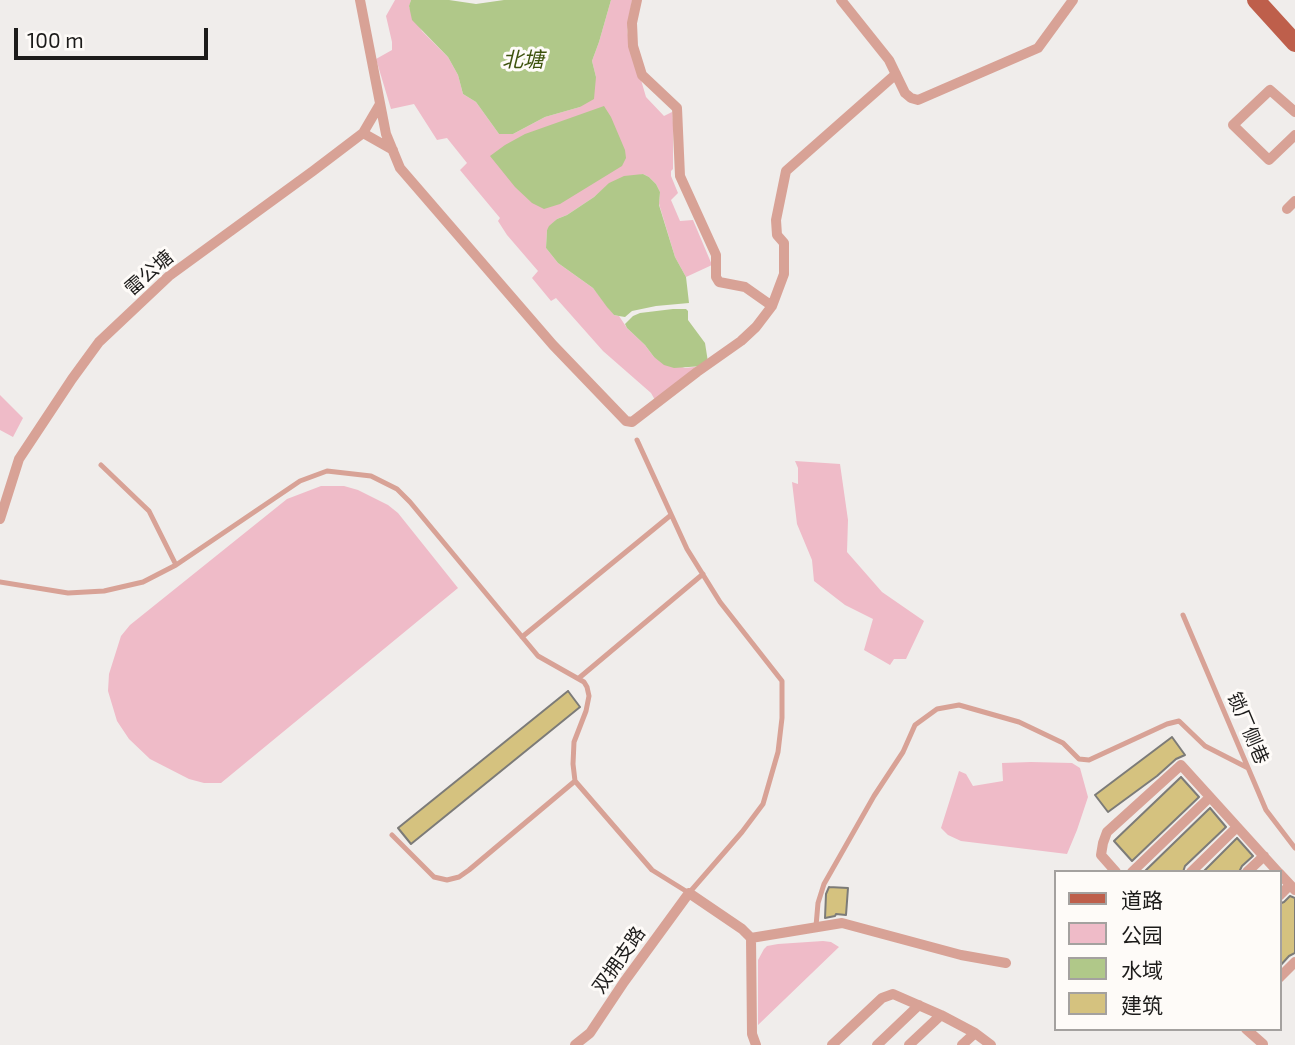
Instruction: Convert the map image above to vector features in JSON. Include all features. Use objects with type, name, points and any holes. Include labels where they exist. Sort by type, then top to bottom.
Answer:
[{"type":"main road","points":[[1256,0],[1295,43]]},
{"type":"street","points":[[360,0],[386,134],[400,168],[553,345],[626,421],[632,422],[741,341],[772,306],[784,274],[784,243],[777,235],[776,220],[786,171],[896,74]]},
{"type":"street","points":[[637,0],[632,23],[633,46],[642,75],[677,107],[680,176],[716,255],[716,277],[719,282],[746,287],[772,306]]},
{"type":"street","points":[[841,0],[890,60],[905,93],[918,100],[1038,48],[1073,0]]},
{"type":"street","points":[[1295,112],[1270,90],[1233,125],[1269,160],[1295,135]]},
{"type":"street","name":"雷公塘","points":[[0,519],[19,459],[99,342],[169,276],[363,133],[380,104]]},
{"type":"street","points":[[363,133],[393,150]]},
{"type":"street","points":[[1114,870],[1101,855],[1107,832],[1181,765],[1277,870]]},
{"type":"street","points":[[1134,870],[1210,797]]},
{"type":"street","points":[[1193,870],[1237,827]]},
{"type":"street","points":[[1249,870],[1264,856]]},
{"type":"street","points":[[1281,874],[1293,888]]},
{"type":"street","points":[[689,893],[751,938],[752,1034],[755,1045]]},
{"type":"street","name":"双拥支路","points":[[575,1045],[590,1033],[689,893]]},
{"type":"street","points":[[751,938],[842,923],[961,955],[1006,963]]},
{"type":"street","points":[[1281,976],[1295,962]]},
{"type":"street","points":[[832,1045],[882,998],[893,994],[942,1015],[975,1033],[988,1044]]},
{"type":"street","points":[[877,1045],[919,1005]]},
{"type":"street","points":[[909,1045],[942,1015]]},
{"type":"street","points":[[1248,1031],[1263,1044]]},
{"type":"street","points":[[962,1045],[975,1033]]},
{"type":"lane","points":[[0,582],[68,593],[104,591],[143,582],[176,565],[300,481],[327,471],[371,476],[397,489],[410,502],[538,656],[579,678],[587,687],[589,696],[586,711],[574,742],[575,781],[652,870],[689,893],[763,804],[778,752],[782,681],[720,602],[687,549],[637,440]]},
{"type":"lane","points":[[101,465],[149,510],[176,565]]},
{"type":"lane","points":[[522,637],[671,515]]},
{"type":"lane","points":[[579,678],[703,574]]},
{"type":"lane","name":"锁厂侧巷","points":[[1183,615],[1266,810],[1295,848]]},
{"type":"lane","points":[[816,927],[818,903],[824,884],[874,796],[903,752],[915,725],[937,709],[959,705],[1019,722],[1063,743],[1079,759],[1089,760],[1179,721],[1205,746],[1248,768]]},
{"type":"lane","points":[[393,835],[434,877],[447,880],[458,877],[470,870],[575,781]]},
{"type":"green space","points":[[395,0],[411,0],[409,7],[422,31],[448,57],[458,75],[463,94],[476,102],[499,134],[513,134],[545,117],[580,107],[596,77],[592,61],[611,0],[632,0],[627,30],[646,97],[664,116],[672,112],[671,176],[678,193],[671,200],[680,221],[693,220],[712,265],[686,277],[675,257],[659,204],[660,192],[656,184],[643,174],[610,183],[594,197],[557,219],[547,230],[546,248],[558,263],[593,288],[614,315],[619,316],[654,357],[685,368],[703,366],[655,400],[651,393],[603,351],[556,298],[551,301],[532,278],[538,271],[507,235],[498,221],[500,218],[460,170],[467,163],[447,138],[437,140],[414,104],[391,109],[376,59],[392,50],[386,16]]},
{"type":"green space","points":[[0,395],[23,418],[13,437],[0,430]]},
{"type":"green space","points":[[795,461],[840,464],[848,520],[847,552],[882,592],[924,621],[906,659],[894,659],[890,665],[864,650],[873,619],[845,605],[814,581],[812,560],[797,524],[792,482],[798,484]]},
{"type":"green space","points":[[321,486],[344,486],[388,505],[398,513],[458,588],[221,783],[204,783],[189,779],[150,759],[129,739],[117,721],[108,691],[109,674],[121,636],[130,625],[287,499]]},
{"type":"green space","points":[[1002,763],[1072,763],[1080,768],[1088,797],[1067,854],[961,841],[941,828],[959,771],[966,774],[973,786],[1003,781]]},
{"type":"green space","points":[[823,941],[839,947],[758,1025],[758,960],[764,949],[778,944]]},
{"type":"water","name":"北塘","points":[[411,0],[449,0],[476,4],[504,0],[611,0],[592,61],[596,77],[594,99],[580,107],[545,117],[513,134],[499,134],[476,102],[463,94],[458,75],[448,57],[412,20],[409,6]]},
{"type":"water","name":"北塘","points":[[604,106],[625,150],[626,158],[622,166],[560,204],[544,209],[532,203],[490,156],[525,134]]},
{"type":"water","points":[[643,174],[656,184],[660,192],[659,205],[675,257],[686,277],[689,303],[632,311],[625,317],[614,315],[593,288],[558,263],[546,248],[547,230],[557,219],[594,197],[609,183],[624,176]]},
{"type":"water","points":[[673,309],[688,311],[688,320],[705,343],[708,362],[703,366],[674,368],[664,365],[625,324],[640,313]]},
{"type":"building","points":[[568,691],[580,707],[411,844],[398,828]]},
{"type":"building","points":[[1172,737],[1185,755],[1176,759],[1108,812],[1095,795]]},
{"type":"building","points":[[1181,777],[1199,797],[1132,861],[1114,841]]},
{"type":"building","points":[[1210,808],[1226,827],[1184,870],[1146,870]]},
{"type":"building","points":[[1237,838],[1253,856],[1240,870],[1205,870]]},
{"type":"building","points":[[829,887],[848,888],[846,915],[836,914],[825,918]]},
{"type":"building","points":[[1290,896],[1295,898],[1295,953],[1281,965],[1281,903]]}]
